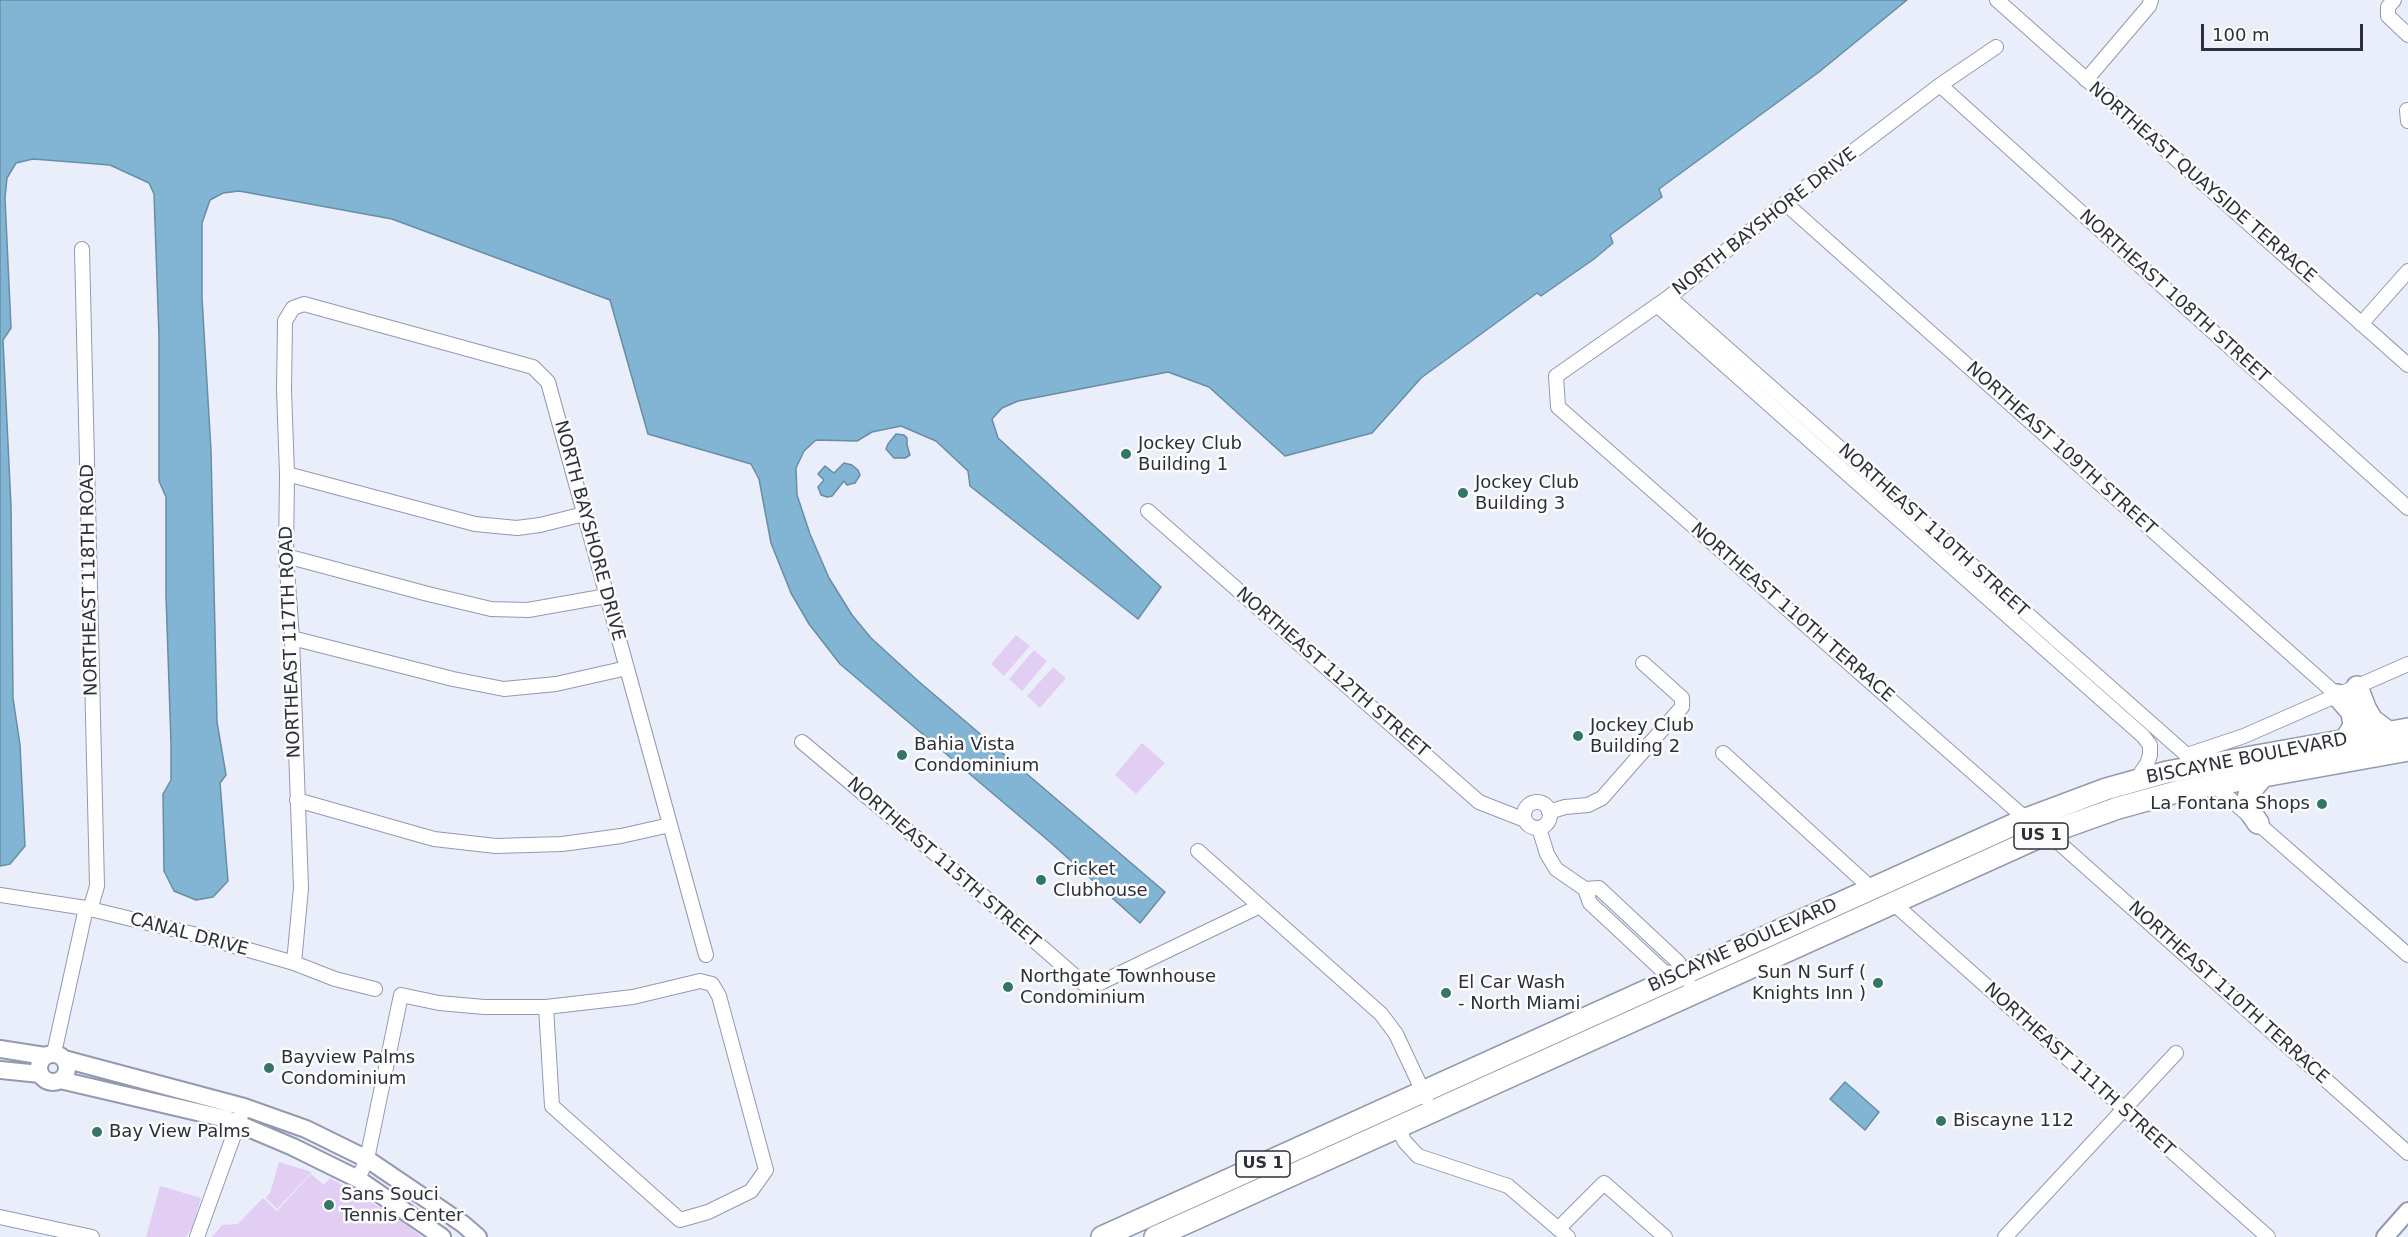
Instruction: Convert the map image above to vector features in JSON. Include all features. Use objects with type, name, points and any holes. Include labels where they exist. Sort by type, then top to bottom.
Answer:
[{"type":"main road","points":[[2357,687],[2372,720],[2398,730]]},
{"type":"main road","points":[[2337,695],[2352,712],[2354,726],[2346,739]]},
{"type":"main road","name":"BISCAYNE BOULEVARD","points":[[1159,1236],[1397,1127],[1428,1101],[1682,974],[2026,819],[2192,760],[2398,730]]},
{"type":"main road","name":"BISCAYNE BOULEVARD","points":[[1102,1237],[1175,1204],[1697,991],[2048,833],[2127,805],[2213,784],[2404,754]]},
{"type":"main road","points":[[2258,822],[2249,810],[2248,799],[2250,791],[2264,775]]},
{"type":"main road","points":[[1159,1236],[1163,1220],[1175,1204]]},
{"type":"street","name":"NORTHEAST QUAYSIDE TERRACE","points":[[1997,0],[2408,365]]},
{"type":"street","points":[[2086,80],[2149,6],[2151,0]]},
{"type":"street","points":[[2394,0],[2388,7],[2388,16],[2408,35]]},
{"type":"street","name":"NORTH BAYSHORE DRIVE","points":[[1558,407],[1556,376],[1669,297],[1785,203],[1940,85],[1996,47]]},
{"type":"street","name":"NORTHEAST 108TH STREET","points":[[1940,85],[2408,508]]},
{"type":"street","name":"NORTHEAST 109TH STREET","points":[[1785,203],[2337,695]]},
{"type":"street","name":"NORTHEAST 118TH ROAD","points":[[54,1056],[88,909],[97,885],[82,249]]},
{"type":"street","points":[[2361,324],[2408,271]]},
{"type":"street","name":"NORTHEAST 110TH STREET","points":[[1669,297],[2192,760]]},
{"type":"street","name":"NORTH BAYSHORE DRIVE","points":[[285,321],[292,308],[304,304],[533,367],[548,382],[706,955]]},
{"type":"street","name":"NORTHEAST 110TH STREET","points":[[1657,305],[2144,736],[2150,745],[2150,755],[2147,764],[2135,780]]},
{"type":"street","name":"NORTHEAST 117TH ROAD","points":[[285,321],[286,556],[292,638],[301,888],[294,963]]},
{"type":"street","name":"NORTHEAST 110TH TERRACE","points":[[1558,407],[2026,819]]},
{"type":"street","points":[[287,474],[475,524],[517,528],[584,514]]},
{"type":"street","name":"NORTHEAST 112TH STREET","points":[[1148,511],[1479,802],[1525,820]]},
{"type":"street","points":[[286,556],[491,609],[528,610],[607,596]]},
{"type":"street","points":[[292,638],[453,679],[504,689],[556,684],[627,668]]},
{"type":"street","points":[[1549,812],[1565,807],[1588,805],[1602,798],[1682,707],[1682,698],[1643,663]]},
{"type":"street","points":[[2192,760],[2408,664]]},
{"type":"street","name":"NORTHEAST 115TH STREET","points":[[802,742],[939,857],[1084,984],[1095,985],[1102,982],[1260,906]]},
{"type":"street","points":[[1723,753],[1872,889]]},
{"type":"street","points":[[2213,784],[2408,955]]},
{"type":"street","points":[[297,800],[434,839],[496,846],[562,844],[621,836],[670,825]]},
{"type":"street","points":[[1533,803],[1545,805],[1549,812],[1548,820],[1539,828],[1530,826],[1525,820],[1526,808],[1533,803]]},
{"type":"street","points":[[1539,828],[1547,854],[1556,869],[1585,889],[1590,903],[1665,972],[1682,974]]},
{"type":"street","name":"NORTHEAST 110TH TERRACE","points":[[2048,833],[2408,1153]]},
{"type":"street","points":[[1198,851],[1381,1014],[1396,1034],[1428,1101]]},
{"type":"street","points":[[1585,889],[1599,888],[1678,962],[1682,974],[1697,991]]},
{"type":"street","name":"CANAL DRIVE","points":[[0,895],[88,909],[193,934],[294,963],[335,979],[375,989]]},
{"type":"street","name":"NORTHEAST 111TH STREET","points":[[1892,902],[2268,1237]]},
{"type":"street","points":[[1609,921],[1622,909]]},
{"type":"street","points":[[358,1179],[367,1159],[401,995],[439,1003],[484,1007],[546,1007],[633,997],[700,981],[712,984],[720,996],[766,1170],[751,1191],[708,1212],[680,1220],[552,1106],[546,1007]]},
{"type":"street","points":[[0,1049],[54,1056],[244,1107],[306,1129],[367,1159],[463,1224],[478,1237]]},
{"type":"street","points":[[2005,1237],[2176,1053]]},
{"type":"street","points":[[40,1074],[40,1062],[54,1056]]},
{"type":"street","points":[[54,1056],[67,1071],[60,1080]]},
{"type":"street","points":[[0,1070],[40,1074],[51,1082],[60,1080],[219,1117],[238,1124],[293,1147],[358,1179],[442,1237]]},
{"type":"street","points":[[197,1237],[244,1107]]},
{"type":"street","points":[[1397,1127],[1405,1142],[1418,1155],[1508,1186],[1563,1233],[1604,1183],[1665,1237]]},
{"type":"street","points":[[2385,1237],[2408,1211]]},
{"type":"street","points":[[0,1217],[92,1237]]},
{"type":"shaded area","points":[[1016,635],[1030,646],[1004,676],[991,664]]},
{"type":"shaded area","points":[[1034,650],[1047,661],[1022,691],[1009,679]]},
{"type":"shaded area","points":[[1053,667],[1066,678],[1040,708],[1027,696]]},
{"type":"shaded area","points":[[1142,743],[1165,763],[1136,794],[1115,775]]},
{"type":"shaded area","points":[[279,1162],[312,1172],[277,1209],[266,1198],[270,1193]]},
{"type":"shaded area","name":"Sans Souci Tennis Center","points":[[311,1174],[324,1185],[330,1178],[403,1221],[422,1237],[212,1237],[222,1225],[238,1224],[263,1198],[277,1211]]},
{"type":"shaded area","points":[[160,1186],[201,1198],[193,1226],[186,1237],[146,1237]]},
{"type":"water","points":[[0,0],[1907,0],[1819,72],[1659,189],[1662,197],[1610,235],[1613,243],[1594,259],[1541,296],[1537,293],[1421,378],[1372,433],[1285,456],[1209,387],[1168,372],[1018,401],[1002,408],[992,419],[998,438],[1161,587],[1138,619],[970,486],[968,471],[936,441],[901,426],[872,432],[857,441],[816,440],[804,451],[796,468],[797,495],[810,534],[829,578],[852,615],[871,638],[917,680],[1165,892],[1140,923],[1050,842],[840,664],[809,624],[791,593],[771,543],[759,479],[751,464],[648,434],[610,300],[392,219],[239,191],[223,193],[210,200],[202,223],[202,298],[211,451],[217,722],[226,775],[220,783],[228,881],[213,897],[196,900],[174,891],[164,871],[163,794],[171,780],[171,743],[166,596],[166,497],[159,481],[159,336],[154,194],[149,183],[110,165],[33,159],[16,163],[7,178],[5,198],[11,328],[3,340],[11,506],[13,698],[20,745],[25,846],[10,864],[0,866]]},
{"type":"water","points":[[896,434],[907,438],[910,455],[905,458],[894,458],[886,449]]},
{"type":"water","points":[[844,463],[858,470],[860,475],[855,483],[847,485],[844,481],[832,496],[821,495],[818,487],[824,480],[818,474],[825,466],[834,473]]},
{"type":"water","points":[[1845,1082],[1879,1112],[1865,1130],[1830,1099]]},
{"type":"place","name":"Jockey Club Building 1","points":[[1126,454]]},
{"type":"place","name":"Jockey Club Building 3","points":[[1463,493]]},
{"type":"place","name":"Jockey Club Building 2","points":[[1578,736]]},
{"type":"place","name":"Bahia Vista Condominium","points":[[902,755]]},
{"type":"place","name":"La Fontana Shops","points":[[2322,804]]},
{"type":"place","name":"Cricket Clubhouse","points":[[1041,880]]},
{"type":"place","name":"Sun N Surf ( Knights Inn )","points":[[1878,983]]},
{"type":"place","name":"Northgate Townhouse Condominium","points":[[1008,987]]},
{"type":"place","name":"El Car Wash - North Miami","points":[[1446,993]]},
{"type":"place","name":"Bayview Palms Condominium","points":[[269,1068]]},
{"type":"place","name":"Biscayne 112","points":[[1941,1121]]},
{"type":"place","name":"Bay View Palms","points":[[97,1132]]},
{"type":"place","name":"Sans Souci Tennis Center","points":[[329,1205]]}]
